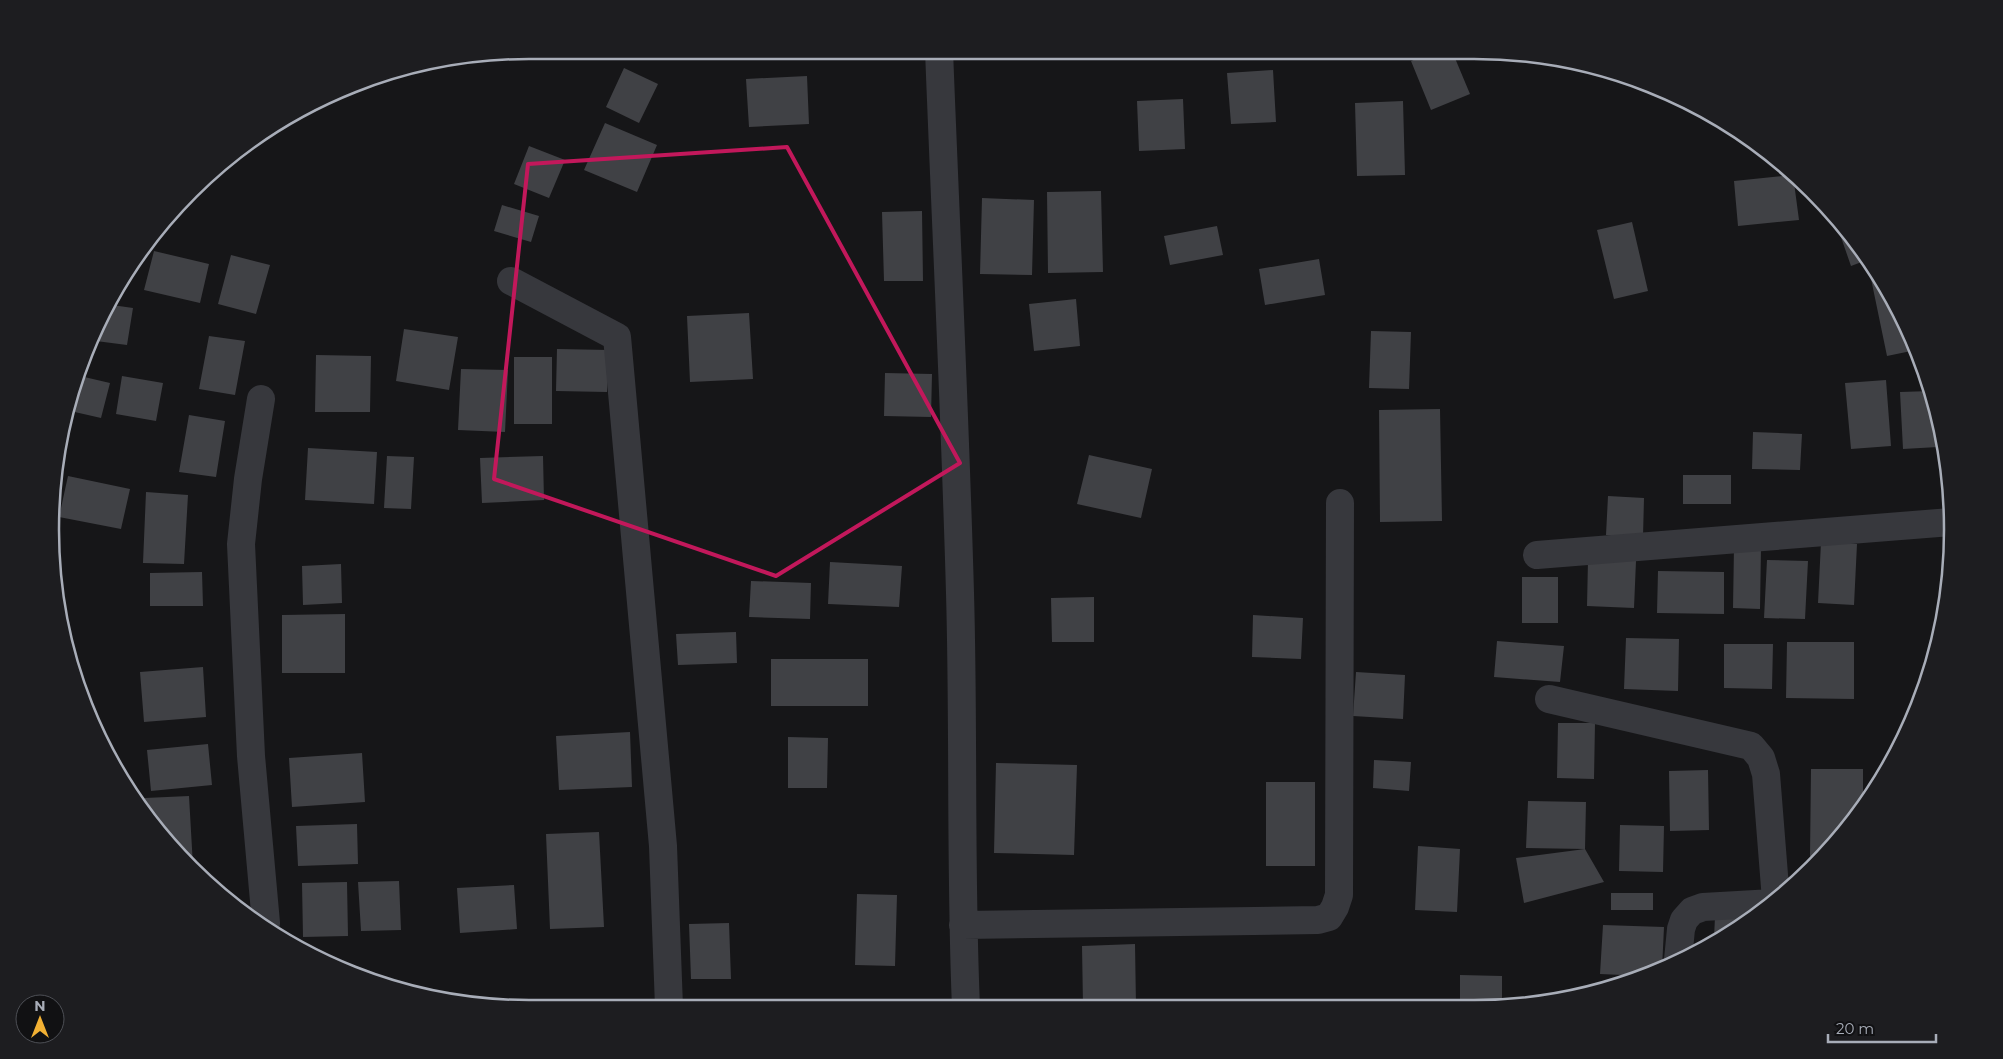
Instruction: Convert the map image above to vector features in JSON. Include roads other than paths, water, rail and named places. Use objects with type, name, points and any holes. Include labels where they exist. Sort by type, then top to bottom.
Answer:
[{"type":"street","points":[[939,59],[960,593],[963,925],[966,1000]]},
{"type":"street","points":[[511,280],[617,337],[663,846],[669,1000]]},
{"type":"street","points":[[261,399],[248,479],[241,544],[251,756],[266,919]]},
{"type":"street","points":[[963,925],[1318,920],[1329,917],[1336,907],[1339,895],[1340,503]]},
{"type":"street","points":[[1537,555],[1944,523]]},
{"type":"street","points":[[1549,698],[1751,746],[1761,758],[1766,774],[1775,890]]},
{"type":"street","points":[[1678,954],[1680,929],[1684,920],[1692,911],[1703,907],[1759,904]]}]
